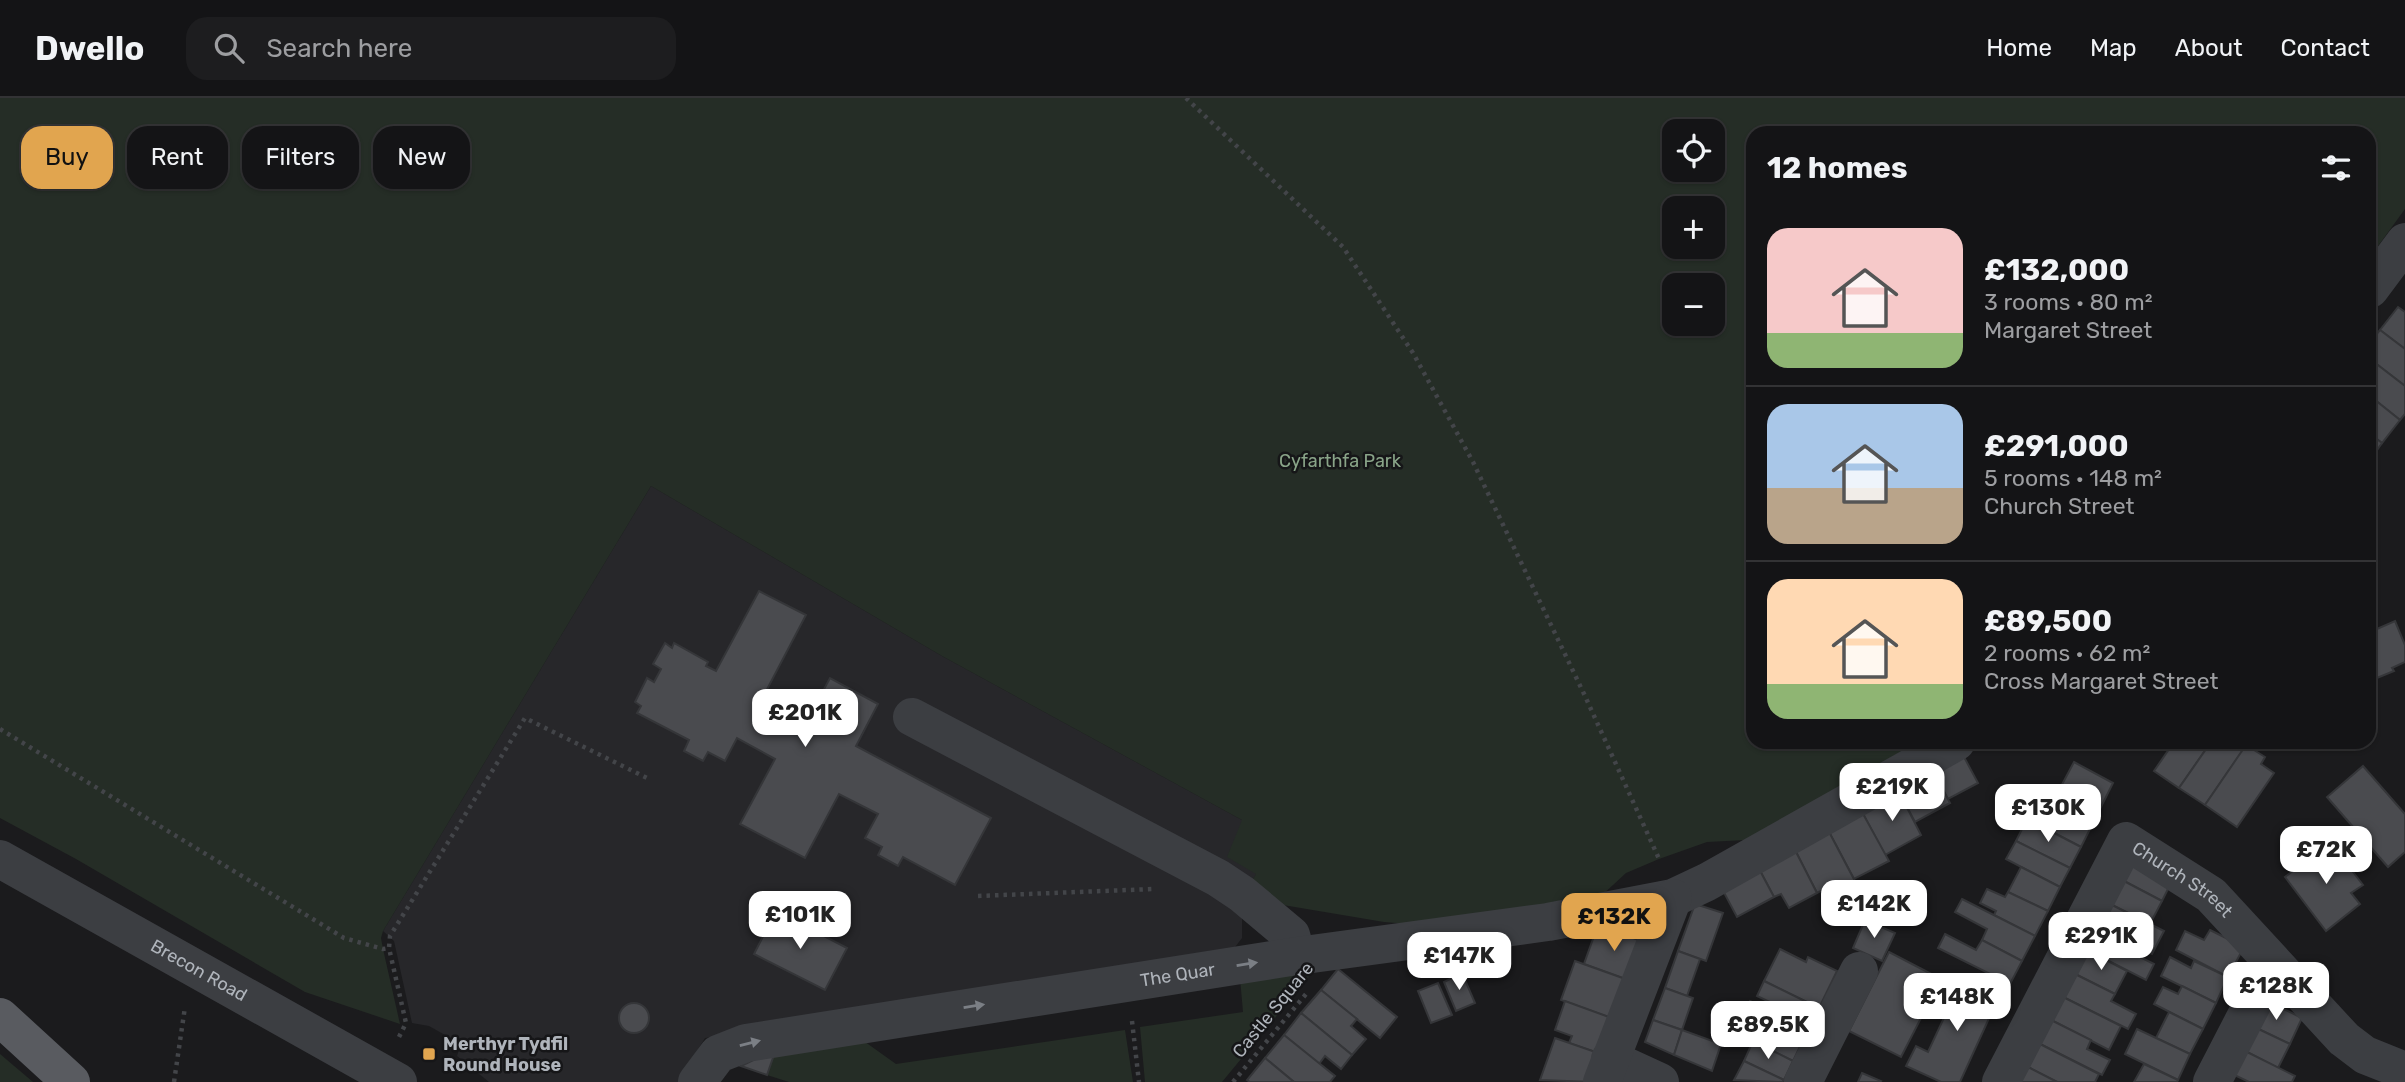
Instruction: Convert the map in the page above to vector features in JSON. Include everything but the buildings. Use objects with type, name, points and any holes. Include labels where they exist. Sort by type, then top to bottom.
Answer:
[{"type":"main road","points":[[0,1017],[71,1082]]},
{"type":"street","points":[[2376,281],[2405,243]]},
{"type":"street","points":[[912,717],[1217,878],[1242,894],[1311,954]]},
{"type":"street","name":"The Quar","points":[[697,1082],[718,1054],[746,1043],[1311,954],[1548,922],[1673,898],[1943,749]]},
{"type":"street","name":"Church Street","points":[[2001,1082],[2126,841],[2211,895],[2344,1040],[2364,1055],[2405,1072]]},
{"type":"street","name":"Brecon Road","points":[[0,859],[390,1077]]},
{"type":"street","points":[[1660,1082],[1606,1071],[1673,898]]},
{"type":"street","points":[[1803,1082],[1859,971]]},
{"type":"street","points":[[2213,1082],[2260,989]]},
{"type":"path","points":[[1186,98],[1343,247],[1413,353],[1473,462],[1585,696],[1659,859],[1673,898]]},
{"type":"path","points":[[390,1077],[406,1023],[389,948],[390,936],[525,718],[647,778]]},
{"type":"path","points":[[0,729],[344,938],[383,949],[389,948]]},
{"type":"path","points":[[978,896],[1205,887],[1217,878]]},
{"type":"path","name":"Castle Square","points":[[1233,1082],[1326,970],[1311,954]]},
{"type":"path","points":[[174,1082],[189,985],[198,971]]},
{"type":"path","points":[[1126,982],[1139,1082]]},
{"type":"shaded area","points":[[651,486],[942,656],[1242,820],[1256,875],[1242,894],[1242,938],[1229,955],[705,1038],[678,1082],[489,1082],[457,1056],[461,1044],[429,1026],[412,1023],[394,941],[383,931]]},
{"type":"green space","name":"Cyfarthfa Park","points":[[0,98],[2405,98],[2405,209],[2376,249],[2376,126],[1746,126],[1746,749],[1906,749],[1746,840],[1707,842],[1659,859],[1626,873],[1600,897],[1421,925],[1384,922],[1283,905],[1250,884],[1256,874],[1227,857],[1242,820],[942,656],[651,486],[383,931],[383,949],[400,1024],[305,992],[0,818]]},
{"type":"green space","points":[[1317,967],[1222,1082],[1145,1082],[1140,1027],[1243,1012],[1240,978]]},
{"type":"green space","points":[[1125,1030],[1133,1082],[789,1082],[767,1075],[776,1049],[854,1034],[896,1064]]},
{"type":"green space","points":[[0,1054],[33,1082],[0,1082]]},
{"type":"place","name":"Merthyr Tydfil Round House","points":[[429,1054]]}]
